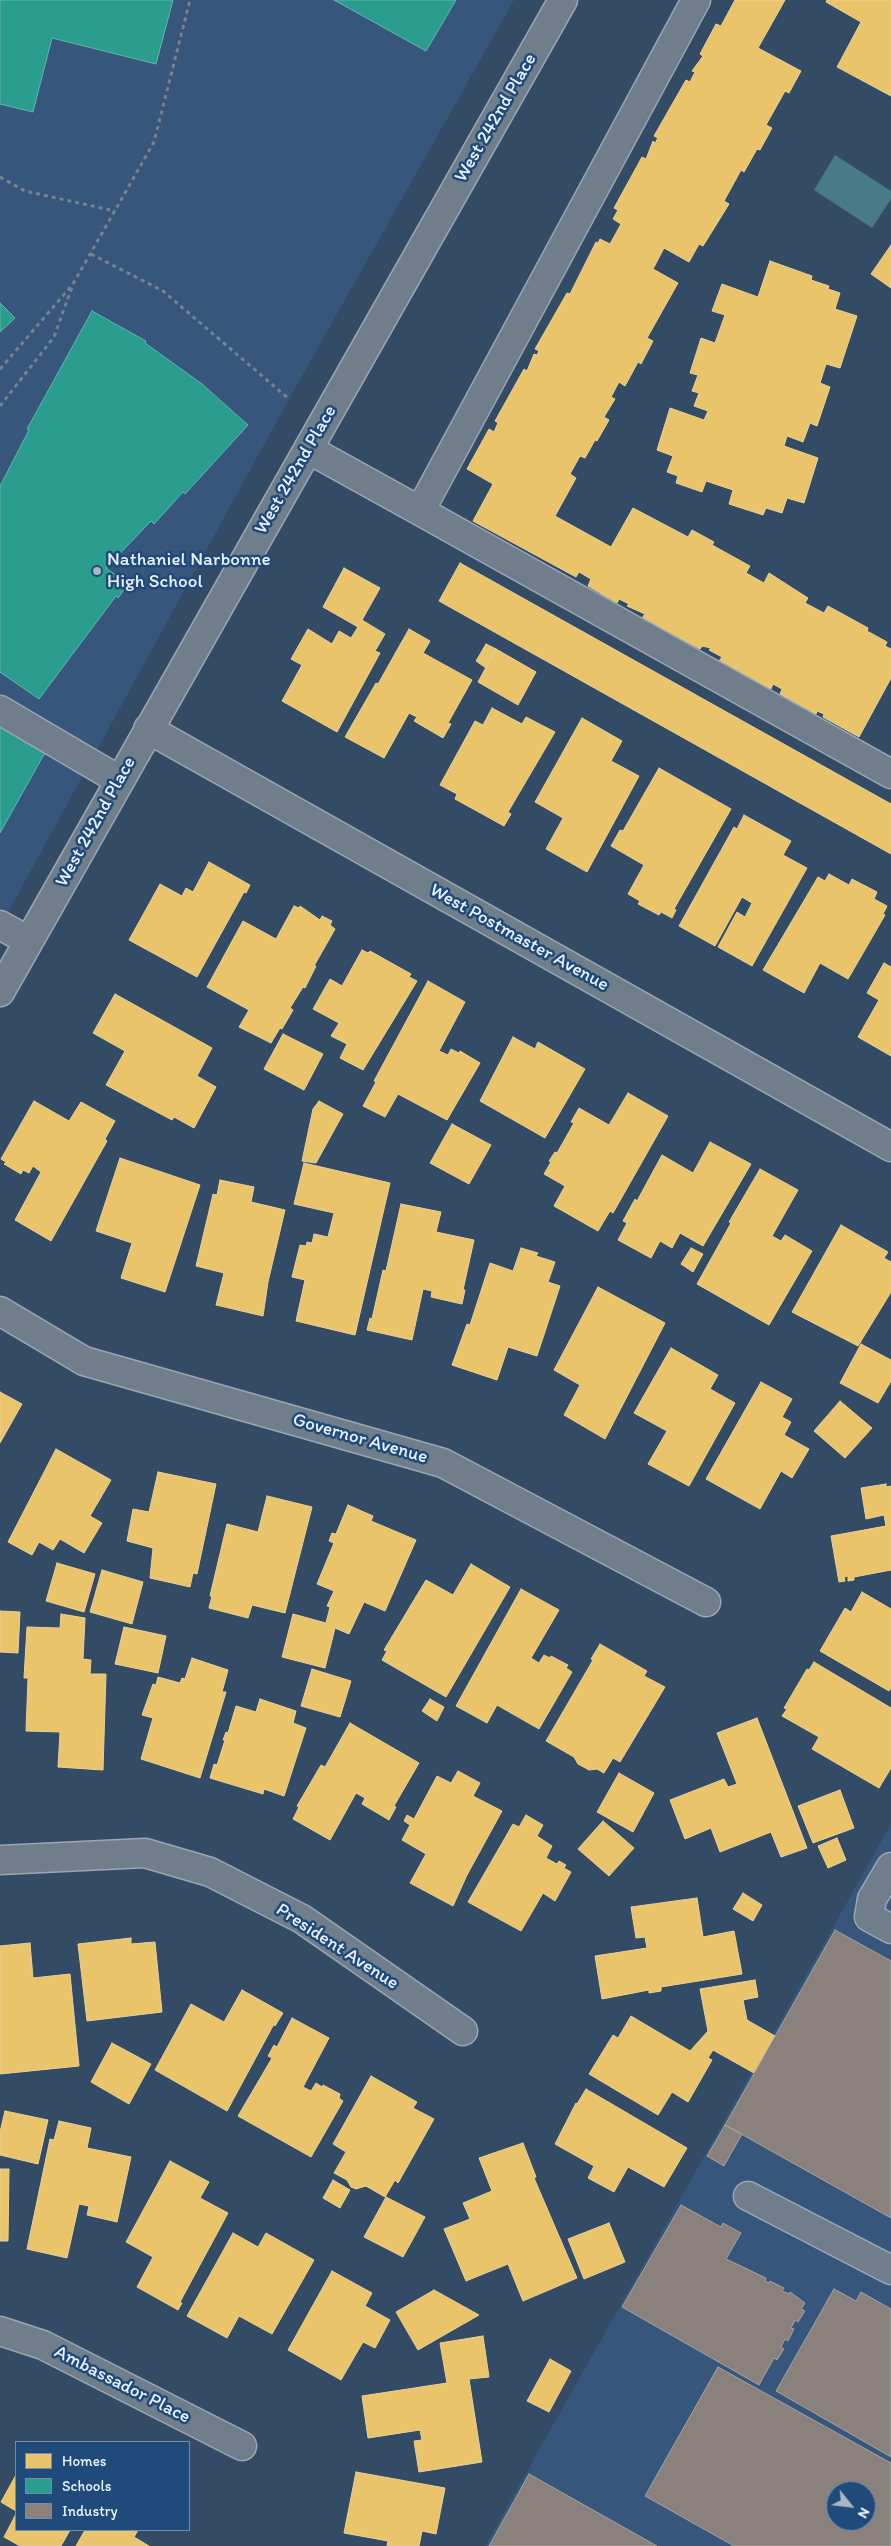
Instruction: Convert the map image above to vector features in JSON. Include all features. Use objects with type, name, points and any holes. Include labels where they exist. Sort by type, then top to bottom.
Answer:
[{"type":"street","name":"West 242nd Place","points":[[0,992],[563,0]]},
{"type":"street","points":[[420,511],[696,0]]},
{"type":"street","points":[[308,449],[891,774]]},
{"type":"street","points":[[0,710],[119,780]]},
{"type":"street","name":"West Postmaster Avenue","points":[[148,729],[891,1146]]},
{"type":"street","points":[[0,925],[29,941]]},
{"type":"street","name":"Governor Avenue","points":[[0,1311],[84,1361],[443,1463],[706,1602]]},
{"type":"street","name":"President Avenue","points":[[0,1860],[145,1853],[210,1872],[302,1920],[463,2031]]},
{"type":"street","points":[[891,1866],[872,1899],[869,1917],[891,1929]]},
{"type":"street","points":[[748,2196],[891,2270]]},
{"type":"street","name":"Ambassador Place","points":[[0,2331],[43,2345],[242,2446]]},
{"type":"path","points":[[0,370],[73,284],[154,142],[190,0]]},
{"type":"path","points":[[0,177],[25,190],[115,211]]},
{"type":"path","points":[[91,254],[163,290],[289,399]]},
{"type":"path","points":[[0,406],[54,336],[73,284]]},
{"type":"shaded area","name":"Nathaniel Narbonne High School","points":[[0,0],[514,0],[289,399],[0,927]]},
{"type":"shaded area","points":[[835,155],[891,191],[891,199],[872,228],[814,190]]},
{"type":"shaded area","points":[[891,1824],[891,2546],[485,2546]]},
{"type":"building: Homes","points":[[735,0],[785,0],[758,48],[801,71],[789,93],[785,91],[766,125],[772,128],[760,150],[757,149],[744,172],[741,170],[724,201],[729,204],[703,246],[699,244],[689,262],[664,248],[653,269],[678,283],[647,338],[653,341],[641,364],[638,362],[625,386],[619,382],[611,397],[615,399],[604,417],[609,420],[585,458],[580,456],[570,474],[576,478],[555,516],[611,547],[633,508],[688,537],[692,530],[714,542],[712,545],[750,566],[746,573],[764,583],[769,573],[808,598],[805,603],[824,613],[828,606],[868,628],[867,631],[887,642],[885,646],[891,649],[891,678],[859,737],[823,717],[824,714],[817,711],[816,714],[780,694],[782,689],[773,684],[771,689],[719,661],[722,657],[709,650],[711,648],[702,646],[700,649],[642,618],[645,614],[627,606],[629,604],[619,599],[617,603],[588,586],[591,579],[579,572],[576,577],[473,521],[493,484],[467,469],[489,429],[494,432],[498,423],[495,421],[524,369],[527,371],[534,354],[537,355],[539,351],[535,349],[567,293],[570,294],[596,242],[598,243],[600,239],[610,244],[621,224],[613,219],[618,210],[614,208],[642,157],[646,159],[653,141],[655,143],[658,138],[654,136],[686,80],[690,82],[695,72],[692,71],[703,56],[700,54],[716,24],[721,26]]},
{"type":"building: Homes","points":[[827,0],[891,0],[891,96],[837,67],[861,22],[826,2]]},
{"type":"building: Homes","points":[[891,245],[891,288],[871,274]]},
{"type":"building: Homes","points":[[770,261],[812,276],[811,280],[829,286],[828,289],[840,293],[835,309],[857,316],[840,368],[826,364],[820,383],[830,387],[817,426],[810,423],[803,442],[787,436],[784,446],[818,458],[804,503],[787,498],[782,513],[766,508],[763,515],[729,504],[733,490],[706,481],[702,492],[676,483],[678,476],[667,472],[673,456],[657,450],[670,408],[704,420],[708,411],[694,406],[699,393],[692,391],[698,375],[690,373],[701,338],[715,343],[725,315],[712,311],[722,284],[758,297]]},
{"type":"building: Homes","points":[[460,563],[891,804],[891,854],[439,601]]},
{"type":"building: Homes","points":[[344,568],[380,588],[362,620],[385,634],[375,651],[380,653],[337,732],[282,701],[302,665],[291,659],[308,629],[332,644],[339,631],[351,638],[358,627],[323,607]]},
{"type":"building: Homes","points":[[409,629],[430,641],[423,653],[472,680],[448,723],[451,724],[443,738],[414,721],[417,717],[409,713],[384,758],[345,737]]},
{"type":"building: Homes","points":[[486,644],[496,649],[486,668],[476,661]]},
{"type":"building: Homes","points":[[496,649],[536,672],[518,705],[478,682]]},
{"type":"building: Homes","points":[[492,708],[522,724],[526,717],[555,732],[508,812],[511,814],[504,826],[455,799],[457,794],[440,785],[475,721],[483,725]]},
{"type":"building: Homes","points":[[582,718],[622,741],[611,761],[639,776],[587,872],[546,849],[563,818],[535,802]]},
{"type":"building: Homes","points":[[659,768],[731,809],[674,909],[676,910],[672,918],[661,912],[659,915],[638,904],[640,901],[628,894],[644,865],[611,846],[620,830],[623,831]]},
{"type":"building: Homes","points":[[744,815],[791,841],[783,855],[807,868],[752,966],[718,947],[737,912],[745,917],[752,903],[742,897],[715,946],[679,926],[734,827],[737,829]]},
{"type":"building: Homes","points":[[209,862],[250,885],[246,893],[244,892],[197,977],[129,940],[160,884],[182,896],[186,888],[193,892]]},
{"type":"building: Homes","points":[[829,874],[849,885],[852,879],[877,892],[874,899],[887,906],[883,914],[885,915],[848,979],[820,963],[804,993],[763,970],[818,877],[825,881]]},
{"type":"building: Homes","points":[[294,906],[299,908],[300,906],[320,920],[322,916],[332,921],[330,925],[335,929],[314,966],[316,966],[305,988],[303,987],[290,1008],[293,1010],[271,1043],[239,1027],[249,1010],[207,987],[243,921],[276,939]]},
{"type":"building: Homes","points":[[362,950],[368,953],[370,951],[411,974],[409,977],[417,981],[363,1070],[340,1058],[347,1044],[331,1036],[339,1023],[313,1009],[330,979],[342,986]]},
{"type":"building: Homes","points":[[884,963],[891,967],[891,1056],[858,1037],[879,1000],[867,993]]},
{"type":"building: Homes","points":[[428,981],[465,1002],[439,1051],[448,1055],[451,1049],[459,1053],[460,1051],[480,1063],[447,1120],[398,1094],[385,1117],[363,1106],[376,1082],[374,1081]]},
{"type":"building: Homes","points":[[115,994],[212,1048],[197,1076],[216,1087],[194,1128],[174,1117],[172,1120],[106,1085],[125,1051],[93,1033]]},
{"type":"building: Homes","points":[[283,1034],[323,1054],[304,1090],[264,1069]]},
{"type":"building: Homes","points":[[513,1037],[535,1049],[538,1042],[585,1069],[545,1138],[480,1101]]},
{"type":"building: Homes","points":[[628,1093],[668,1116],[613,1213],[610,1211],[598,1231],[554,1206],[565,1186],[544,1174],[551,1162],[549,1161],[555,1152],[557,1153],[574,1123],[571,1122],[579,1108],[609,1125]]},
{"type":"building: Homes","points":[[34,1101],[69,1121],[81,1102],[115,1121],[105,1139],[107,1141],[51,1241],[15,1220],[41,1172],[33,1166],[29,1173],[23,1170],[21,1174],[4,1164],[6,1162],[1,1159]]},
{"type":"building: Homes","points":[[319,1101],[343,1114],[316,1163],[302,1161],[313,1109]]},
{"type":"building: Homes","points":[[452,1124],[491,1145],[469,1184],[430,1163]]},
{"type":"building: Homes","points":[[710,1142],[751,1164],[703,1246],[680,1233],[672,1248],[660,1241],[651,1258],[618,1240],[627,1223],[623,1221],[635,1199],[637,1201],[662,1155],[693,1173]]},
{"type":"building: Homes","points":[[120,1158],[200,1185],[165,1292],[121,1278],[132,1243],[96,1231]]},
{"type":"building: Homes","points":[[304,1163],[390,1183],[355,1335],[296,1321],[305,1280],[292,1277],[300,1245],[306,1246],[307,1242],[312,1243],[314,1234],[328,1237],[334,1213],[294,1204]]},
{"type":"building: Homes","points":[[760,1169],[798,1190],[772,1236],[781,1241],[785,1235],[812,1251],[769,1325],[697,1284],[731,1223],[729,1222]]},
{"type":"building: Homes","points":[[220,1180],[254,1187],[251,1202],[285,1210],[268,1282],[263,1316],[216,1305],[224,1273],[196,1266],[213,1194],[217,1195]]},
{"type":"building: Homes","points":[[401,1204],[441,1212],[436,1232],[474,1240],[463,1290],[465,1290],[462,1304],[431,1297],[432,1291],[423,1289],[412,1340],[367,1330],[370,1318],[372,1319],[383,1270],[386,1271]]},
{"type":"building: Homes","points":[[841,1225],[888,1252],[884,1258],[891,1262],[891,1292],[858,1346],[792,1312]]},
{"type":"building: Homes","points":[[521,1248],[538,1253],[536,1256],[555,1262],[548,1282],[560,1286],[537,1356],[508,1347],[497,1380],[452,1365],[467,1324],[470,1325],[490,1263],[513,1271]]},
{"type":"building: Homes","points":[[691,1248],[703,1254],[693,1272],[681,1264]]},
{"type":"building: Homes","points":[[598,1287],[665,1323],[605,1439],[564,1415],[580,1385],[554,1370]]},
{"type":"building: Homes","points":[[861,1344],[891,1360],[891,1381],[878,1403],[840,1383]]},
{"type":"building: Homes","points":[[671,1348],[718,1375],[710,1389],[735,1403],[689,1486],[648,1464],[667,1431],[634,1413]]},
{"type":"building: Homes","points":[[761,1382],[792,1399],[782,1417],[791,1422],[784,1435],[809,1449],[792,1478],[781,1471],[760,1509],[706,1479]]},
{"type":"building: Homes","points":[[0,1392],[22,1404],[0,1443]]},
{"type":"building: Homes","points":[[840,1401],[872,1428],[845,1458],[814,1431]]},
{"type":"building: Homes","points":[[56,1449],[111,1480],[90,1516],[102,1523],[84,1553],[60,1539],[53,1550],[39,1542],[32,1555],[8,1542]]},
{"type":"building: Homes","points":[[158,1472],[216,1484],[197,1574],[193,1573],[190,1587],[150,1578],[153,1548],[127,1541],[133,1509],[149,1512]]},
{"type":"building: Homes","points":[[886,1484],[886,1487],[891,1486],[891,1570],[854,1577],[854,1580],[848,1581],[848,1576],[844,1577],[845,1581],[839,1582],[831,1536],[886,1526],[884,1515],[866,1519],[861,1488]]},
{"type":"building: Homes","points":[[267,1496],[312,1507],[285,1613],[252,1605],[248,1618],[209,1608],[212,1596],[210,1596],[227,1524],[258,1532]]},
{"type":"building: Homes","points":[[348,1505],[373,1516],[371,1521],[416,1540],[385,1611],[364,1602],[349,1634],[335,1628],[325,1668],[282,1657],[293,1614],[326,1623],[330,1607],[327,1606],[334,1591],[317,1584],[334,1543],[329,1541],[332,1533],[336,1534]]},
{"type":"building: Homes","points":[[57,1563],[95,1574],[84,1612],[46,1601]]},
{"type":"building: Homes","points":[[471,1564],[510,1587],[446,1697],[382,1660],[387,1651],[384,1650],[426,1580],[453,1595]]},
{"type":"building: Homes","points":[[102,1570],[143,1582],[132,1624],[90,1612]]},
{"type":"building: Homes","points":[[521,1589],[559,1610],[531,1658],[539,1663],[544,1655],[550,1658],[551,1656],[568,1665],[566,1668],[572,1672],[539,1729],[497,1705],[487,1723],[456,1706]]},
{"type":"building: Homes","points":[[862,1592],[891,1609],[891,1688],[889,1691],[820,1651],[845,1608],[851,1612]]},
{"type":"building: Homes","points":[[0,1611],[20,1612],[18,1653],[0,1652]]},
{"type":"building: Homes","points":[[61,1614],[85,1618],[83,1659],[91,1660],[90,1674],[106,1674],[103,1770],[58,1767],[60,1732],[26,1731],[28,1678],[24,1678],[27,1627],[60,1628]]},
{"type":"building: Homes","points":[[124,1627],[166,1636],[158,1673],[115,1664]]},
{"type":"building: Homes","points":[[600,1644],[647,1671],[644,1676],[665,1687],[620,1762],[613,1758],[604,1773],[597,1769],[589,1770],[578,1764],[574,1757],[546,1741],[593,1660],[591,1659]]},
{"type":"building: Homes","points":[[192,1658],[228,1670],[222,1692],[226,1692],[200,1778],[141,1759],[153,1718],[142,1715],[153,1684],[156,1685],[158,1677],[180,1683],[182,1678],[185,1679]]},
{"type":"building: Homes","points":[[814,1662],[891,1708],[891,1768],[879,1788],[812,1749],[819,1737],[782,1716],[787,1709],[784,1708],[807,1669],[809,1670]]},
{"type":"building: Homes","points":[[312,1669],[351,1681],[340,1717],[301,1706]]},
{"type":"building: Homes","points":[[260,1699],[296,1711],[293,1723],[306,1728],[284,1796],[264,1789],[263,1794],[210,1778],[214,1764],[217,1765],[225,1740],[223,1740],[226,1732],[228,1733],[236,1706],[256,1712]]},
{"type":"building: Homes","points":[[430,1699],[444,1707],[437,1721],[422,1711]]},
{"type":"building: Homes","points":[[757,1718],[807,1848],[781,1857],[771,1832],[720,1852],[711,1828],[685,1839],[670,1800],[724,1779],[728,1787],[737,1784],[717,1733]]},
{"type":"building: Homes","points":[[350,1723],[419,1763],[394,1806],[396,1807],[389,1820],[362,1804],[365,1798],[356,1793],[330,1840],[293,1819],[299,1807],[297,1806],[321,1765],[325,1767]]},
{"type":"building: Homes","points":[[458,1771],[480,1783],[473,1796],[502,1811],[467,1875],[453,1906],[410,1883],[426,1854],[402,1840],[410,1825],[404,1821],[407,1815],[414,1819],[437,1776],[451,1783]]},
{"type":"building: Homes","points":[[619,1773],[654,1793],[633,1832],[597,1812]]},
{"type":"building: Homes","points":[[840,1790],[854,1828],[813,1843],[798,1806]]},
{"type":"building: Homes","points":[[526,1815],[543,1825],[537,1836],[552,1846],[546,1858],[557,1864],[559,1861],[566,1865],[564,1868],[571,1872],[555,1901],[543,1893],[521,1931],[468,1902],[513,1824],[519,1827]]},
{"type":"building: Homes","points":[[603,1821],[634,1848],[609,1876],[578,1849]]},
{"type":"building: Homes","points":[[837,1838],[846,1860],[828,1868],[818,1846]]},
{"type":"building: Homes","points":[[743,1893],[762,1905],[753,1921],[733,1909]]},
{"type":"building: Homes","points":[[697,1898],[703,1937],[734,1931],[742,1974],[661,1987],[661,1991],[649,1993],[649,1990],[602,1999],[595,1956],[647,1948],[645,1937],[636,1938],[631,1907]]},
{"type":"building: Homes","points":[[131,1938],[131,1944],[155,1942],[162,2012],[87,2021],[78,1944]]},
{"type":"building: Homes","points":[[30,1943],[33,1978],[70,1974],[79,2066],[0,2074],[0,1946]]},
{"type":"building: Homes","points":[[755,1980],[758,1997],[743,2000],[747,2020],[775,2036],[754,2073],[713,2050],[708,2058],[712,2060],[688,2102],[672,2092],[658,2115],[589,2074],[613,2035],[618,2038],[631,2016],[690,2051],[708,2031],[700,1989]]},
{"type":"building: Homes","points":[[242,1990],[283,2013],[275,2026],[274,2024],[227,2111],[155,2070],[191,2004],[224,2022]]},
{"type":"building: Homes","points":[[292,2018],[329,2038],[303,2087],[311,2091],[316,2083],[322,2087],[323,2085],[340,2094],[339,2098],[343,2101],[311,2157],[238,2116],[272,2058],[268,2056],[274,2045],[277,2047]]},
{"type":"building: Homes","points":[[112,2043],[151,2064],[129,2104],[91,2082]]},
{"type":"building: Homes","points":[[371,2076],[417,2102],[413,2108],[434,2119],[398,2183],[395,2180],[385,2197],[366,2186],[356,2189],[351,2187],[347,2180],[334,2173],[346,2152],[333,2144]]},
{"type":"building: Homes","points":[[586,2089],[687,2148],[664,2187],[628,2167],[614,2192],[588,2178],[594,2166],[555,2144],[576,2103]]},
{"type":"building: Homes","points":[[5,2111],[48,2120],[38,2164],[0,2155],[0,2132]]},
{"type":"building: Homes","points":[[59,2121],[91,2128],[87,2148],[131,2157],[117,2222],[87,2215],[89,2206],[79,2204],[67,2258],[27,2249],[50,2139],[54,2140]]},
{"type":"building: Homes","points":[[523,2143],[536,2177],[534,2178],[577,2278],[523,2301],[508,2264],[466,2281],[444,2229],[470,2219],[463,2203],[492,2191],[479,2158]]},
{"type":"building: Homes","points":[[170,2161],[209,2182],[200,2198],[228,2213],[180,2302],[182,2303],[178,2310],[137,2287],[153,2257],[126,2242]]},
{"type":"building: Homes","points":[[0,2169],[9,2169],[8,2241],[0,2241]]},
{"type":"building: Homes","points":[[333,2180],[350,2190],[340,2208],[323,2198]]},
{"type":"building: Homes","points":[[386,2197],[425,2217],[403,2257],[364,2237]]},
{"type":"building: Homes","points":[[609,2223],[625,2262],[584,2279],[568,2239]]},
{"type":"building: Homes","points":[[233,2233],[258,2247],[266,2233],[314,2260],[272,2334],[239,2316],[227,2338],[187,2316]]},
{"type":"building: Homes","points":[[332,2271],[372,2293],[365,2306],[390,2320],[375,2348],[363,2342],[341,2380],[288,2350]]},
{"type":"building: Homes","points":[[434,2290],[479,2315],[418,2350],[396,2312]]},
{"type":"building: Homes","points":[[483,2336],[489,2377],[469,2379],[482,2462],[419,2472],[414,2441],[422,2440],[420,2430],[368,2438],[362,2396],[447,2383],[440,2343]]},
{"type":"building: Homes","points":[[550,2359],[571,2371],[549,2412],[527,2401]]},
{"type":"building: Homes","points":[[356,2472],[445,2488],[436,2534],[422,2531],[419,2546],[387,2546],[388,2541],[344,2533]]},
{"type":"building: Homes","points":[[15,2477],[15,2510],[1,2502]]},
{"type":"building: Homes","points":[[15,2516],[15,2531],[69,2531],[61,2546],[20,2546],[4,2537]]},
{"type":"building: Homes","points":[[84,2531],[137,2531],[134,2537],[149,2546],[76,2546]]},
{"type":"building: Schools","points":[[0,0],[173,0],[156,64],[52,38],[33,112],[0,104]]},
{"type":"building: Schools","points":[[334,0],[456,0],[426,51]]},
{"type":"building: Schools","points":[[0,303],[15,318],[0,332]]},
{"type":"building: Schools","points":[[92,311],[146,341],[145,343],[202,384],[248,425],[185,494],[183,492],[154,524],[151,521],[106,568],[128,584],[118,598],[116,596],[39,699],[0,672],[0,486],[29,430],[27,429]]},
{"type":"building: Schools","points":[[0,723],[47,749],[0,833]]},
{"type":"building: Industry","points":[[835,1930],[891,1961],[891,2218],[725,2125]]},
{"type":"building: Industry","points":[[725,2125],[742,2134],[724,2166],[707,2156]]},
{"type":"building: Industry","points":[[681,2205],[721,2227],[723,2223],[741,2233],[726,2259],[766,2278],[765,2281],[769,2283],[770,2281],[784,2288],[782,2291],[789,2294],[790,2292],[805,2303],[801,2309],[805,2311],[798,2322],[795,2320],[791,2328],[794,2329],[788,2341],[785,2339],[781,2347],[784,2349],[777,2360],[774,2358],[759,2385],[622,2307]]},
{"type":"building: Industry","points":[[834,2289],[856,2301],[861,2292],[891,2309],[891,2457],[776,2391]]},
{"type":"building: Industry","points":[[718,2367],[891,2463],[891,2546],[734,2546],[645,2496]]},
{"type":"building: Industry","points":[[529,2474],[657,2546],[489,2546]]},
{"type":"place","name":"Nathaniel Narbonne High School","points":[[97,571]]}]
